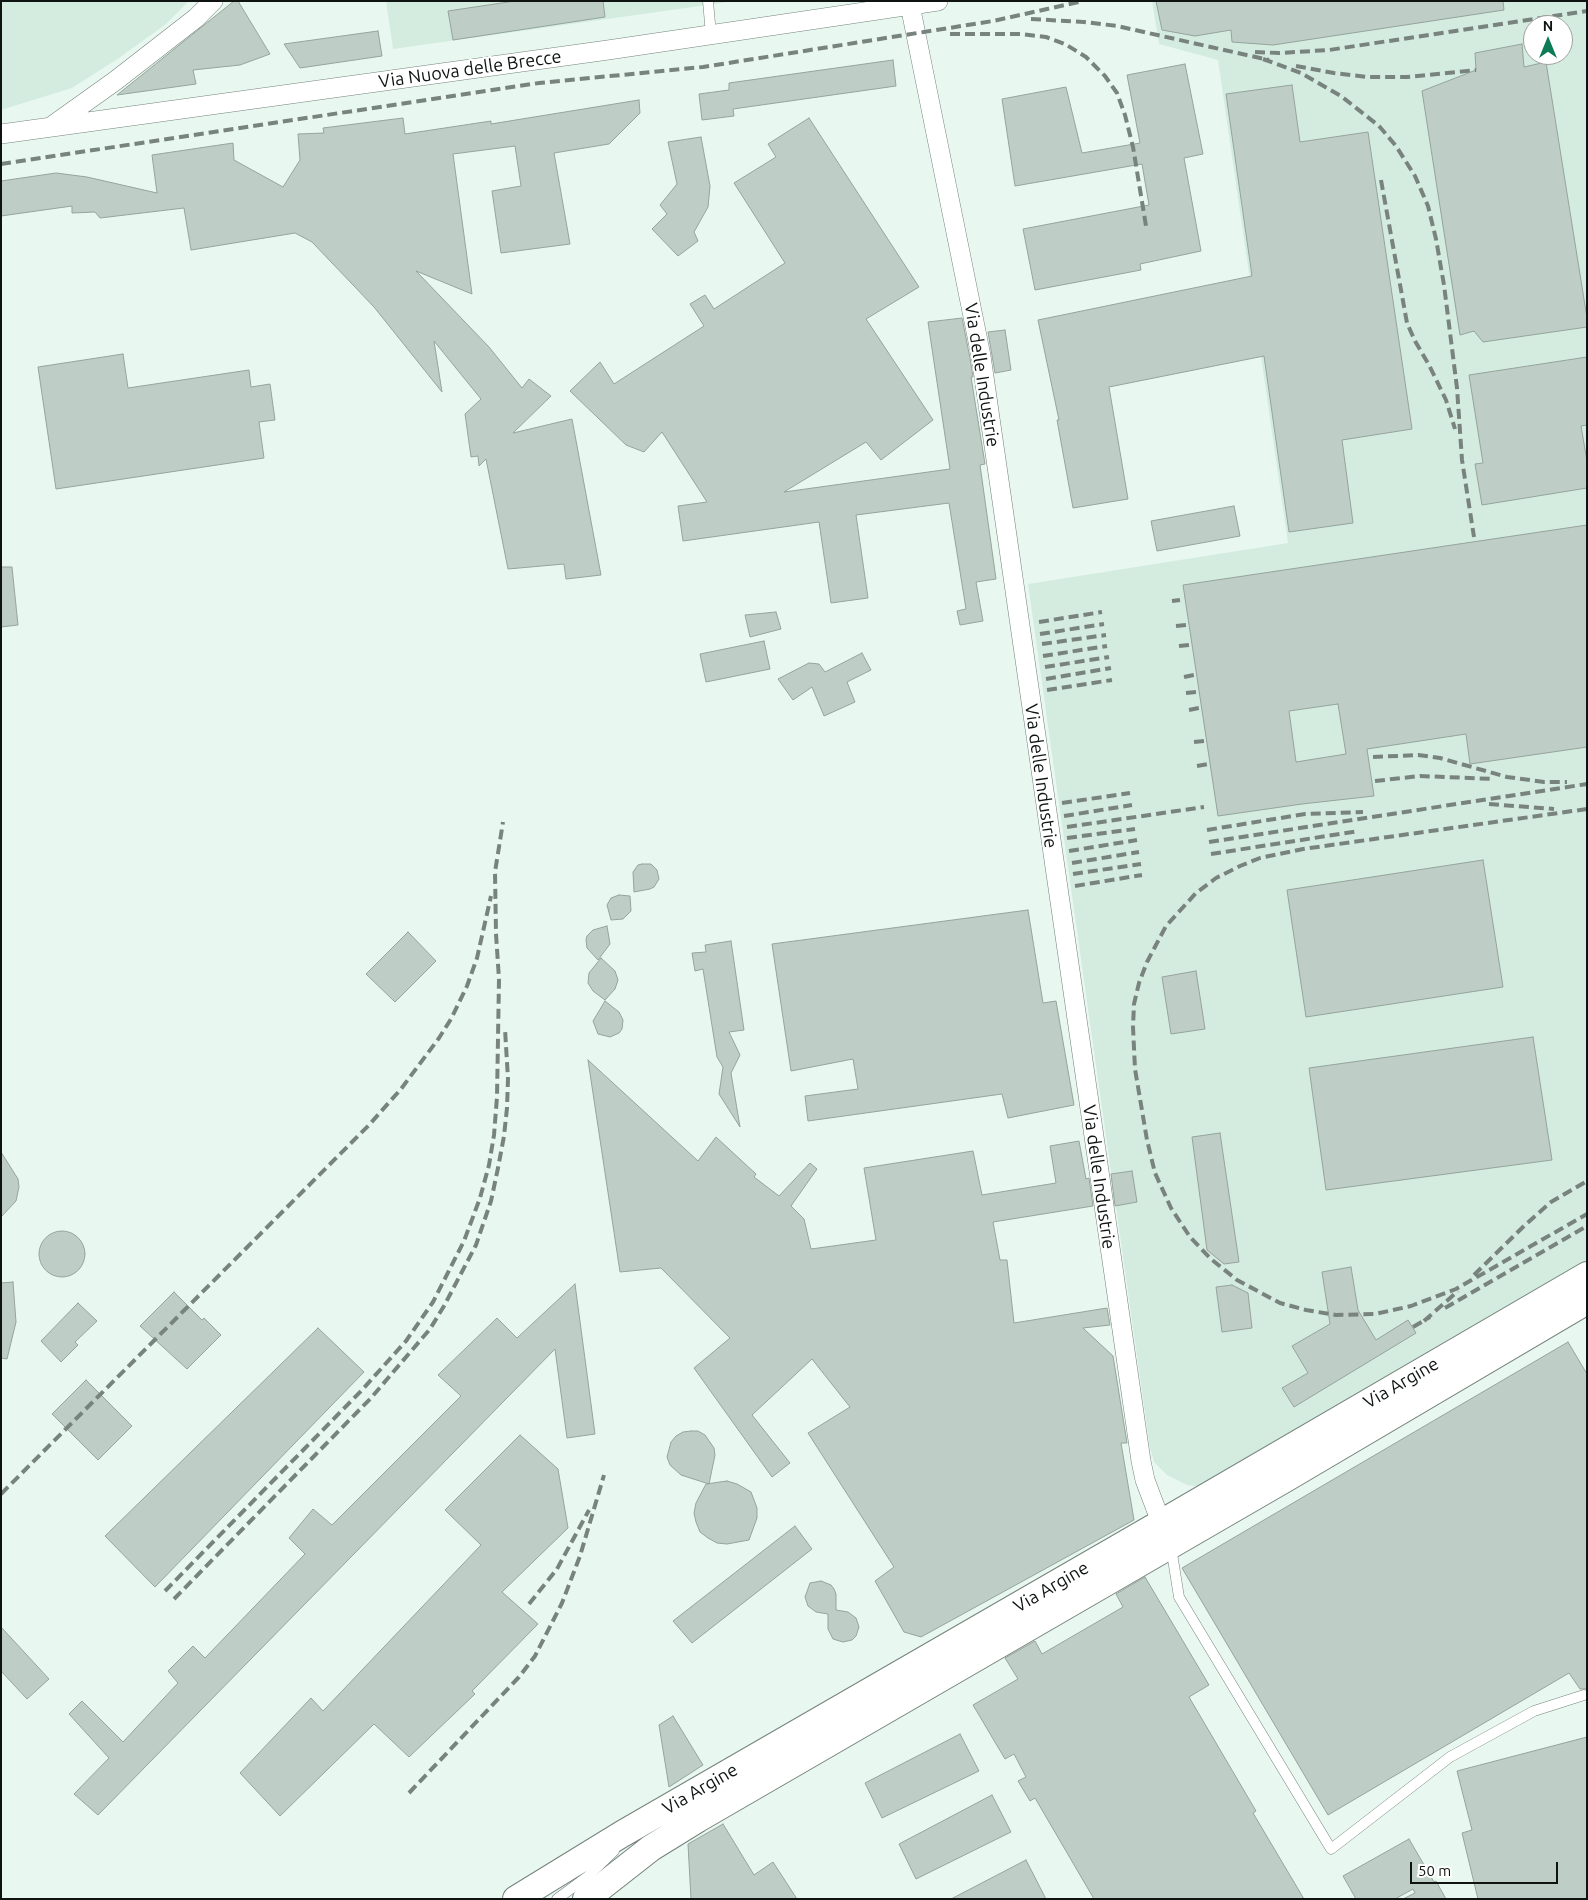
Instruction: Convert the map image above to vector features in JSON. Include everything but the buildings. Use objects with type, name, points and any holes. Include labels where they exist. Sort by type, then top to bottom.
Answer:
[{"type":"street","points":[[51,127],[115,81],[196,18],[213,1]]},
{"type":"street","name":"Via Nuova delle Brecce","points":[[1,134],[938,1]]},
{"type":"street","name":"Via delle Industrie","points":[[910,5],[981,356],[1140,1461],[1144,1480],[1166,1535]]},
{"type":"street","name":"Via Argine","points":[[586,1899],[651,1848],[1166,1535],[1587,1275]]},
{"type":"street","name":"Via Argine","points":[[516,1899],[643,1822],[1587,1301]]},
{"type":"lane","points":[[708,1],[711,34]]},
{"type":"lane","points":[[1166,1535],[1179,1597],[1331,1849],[1450,1757],[1534,1711],[1584,1695]]},
{"type":"lane","points":[[558,1899],[587,1877],[643,1822]]},
{"type":"shaded area","points":[[1,1],[189,1],[166,24],[119,58],[72,88],[1,110]]},
{"type":"shaded area","points":[[386,1],[736,1],[393,49]]},
{"type":"shaded area","points":[[1152,1],[1587,1],[1587,1262],[1202,1487],[1187,1485],[1167,1475],[1154,1462],[1150,1448],[1028,584],[1288,543],[1218,60],[1159,44]]},
{"type":"railway","points":[[1,164],[539,83],[703,67],[993,21],[1083,1]]},
{"type":"railway","points":[[1255,52],[1279,53],[1329,50],[1587,11]]},
{"type":"railway","points":[[1031,19],[1117,26],[1269,60]]},
{"type":"railway","points":[[950,34],[1021,34],[1046,37],[1065,44],[1086,57],[1105,76],[1117,93],[1125,115],[1133,147],[1146,226]]},
{"type":"railway","points":[[1263,59],[1301,73],[1341,96],[1379,126],[1396,146],[1415,176],[1428,206],[1444,285],[1457,388],[1462,460],[1474,537]]},
{"type":"railway","points":[[1296,66],[1368,77],[1407,77],[1476,70]]},
{"type":"railway","points":[[1381,180],[1407,323],[1446,400],[1455,429]]},
{"type":"railway","points":[[1172,601],[1180,600]]},
{"type":"railway","points":[[1039,622],[1102,612]]},
{"type":"railway","points":[[1040,634],[1104,624]]},
{"type":"railway","points":[[1176,626],[1186,625]]},
{"type":"railway","points":[[1042,644],[1106,635]]},
{"type":"railway","points":[[1179,646],[1189,645]]},
{"type":"railway","points":[[1043,656],[1107,646]]},
{"type":"railway","points":[[1045,667],[1109,657]]},
{"type":"railway","points":[[1046,679],[1111,668]]},
{"type":"railway","points":[[1184,677],[1194,675]]},
{"type":"railway","points":[[1047,690],[1112,680]]},
{"type":"railway","points":[[1186,693],[1197,692]]},
{"type":"railway","points":[[1189,710],[1199,708]]},
{"type":"railway","points":[[1194,742],[1204,741]]},
{"type":"railway","points":[[1373,757],[1418,755],[1440,758],[1507,777],[1544,782],[1567,782]]},
{"type":"railway","points":[[1197,766],[1208,764]]},
{"type":"railway","points":[[1375,781],[1420,776],[1494,779]]},
{"type":"railway","points":[[1209,842],[1587,784]]},
{"type":"railway","points":[[1062,803],[1130,793]]},
{"type":"railway","points":[[1489,804],[1554,809]]},
{"type":"railway","points":[[1064,816],[1132,805]]},
{"type":"railway","points":[[1067,827],[1204,807]]},
{"type":"railway","points":[[1587,809],[1303,849],[1260,858],[1240,866],[1216,878],[1196,893],[1166,926],[1147,962],[1139,983],[1134,1004],[1133,1027],[1135,1069],[1147,1140],[1155,1173],[1171,1208],[1190,1237],[1211,1259],[1237,1280],[1280,1303],[1336,1315],[1375,1314],[1411,1306],[1456,1289],[1587,1214]]},
{"type":"railway","points":[[1207,830],[1305,814],[1363,812]]},
{"type":"railway","points":[[165,1591],[362,1390],[406,1341],[433,1302],[464,1241],[480,1198],[489,1165],[494,1135],[497,1097],[499,979],[495,872],[503,822]]},
{"type":"railway","points":[[1067,838],[1135,829]]},
{"type":"railway","points":[[1211,854],[1359,831]]},
{"type":"railway","points":[[1069,851],[1137,840]]},
{"type":"railway","points":[[1072,863],[1139,852]]},
{"type":"railway","points":[[1073,874],[1141,864]]},
{"type":"railway","points":[[1075,886],[1142,875]]},
{"type":"railway","points":[[1,1494],[369,1125],[401,1089],[439,1038],[451,1019],[467,986],[477,958],[491,896]]},
{"type":"railway","points":[[174,1599],[371,1398],[430,1329],[444,1306],[476,1245],[491,1201],[504,1136],[507,1108],[508,1079],[505,1029]]},
{"type":"railway","points":[[1474,1275],[1551,1202],[1587,1181]]},
{"type":"railway","points":[[1445,1308],[1587,1226]]},
{"type":"railway","points":[[1424,1321],[1458,1291]]},
{"type":"railway","points":[[1413,1327],[1430,1317]]},
{"type":"railway","points":[[409,1793],[519,1677],[535,1656],[562,1603],[580,1556],[604,1475]]},
{"type":"railway","points":[[529,1604],[557,1569],[589,1510]]}]
